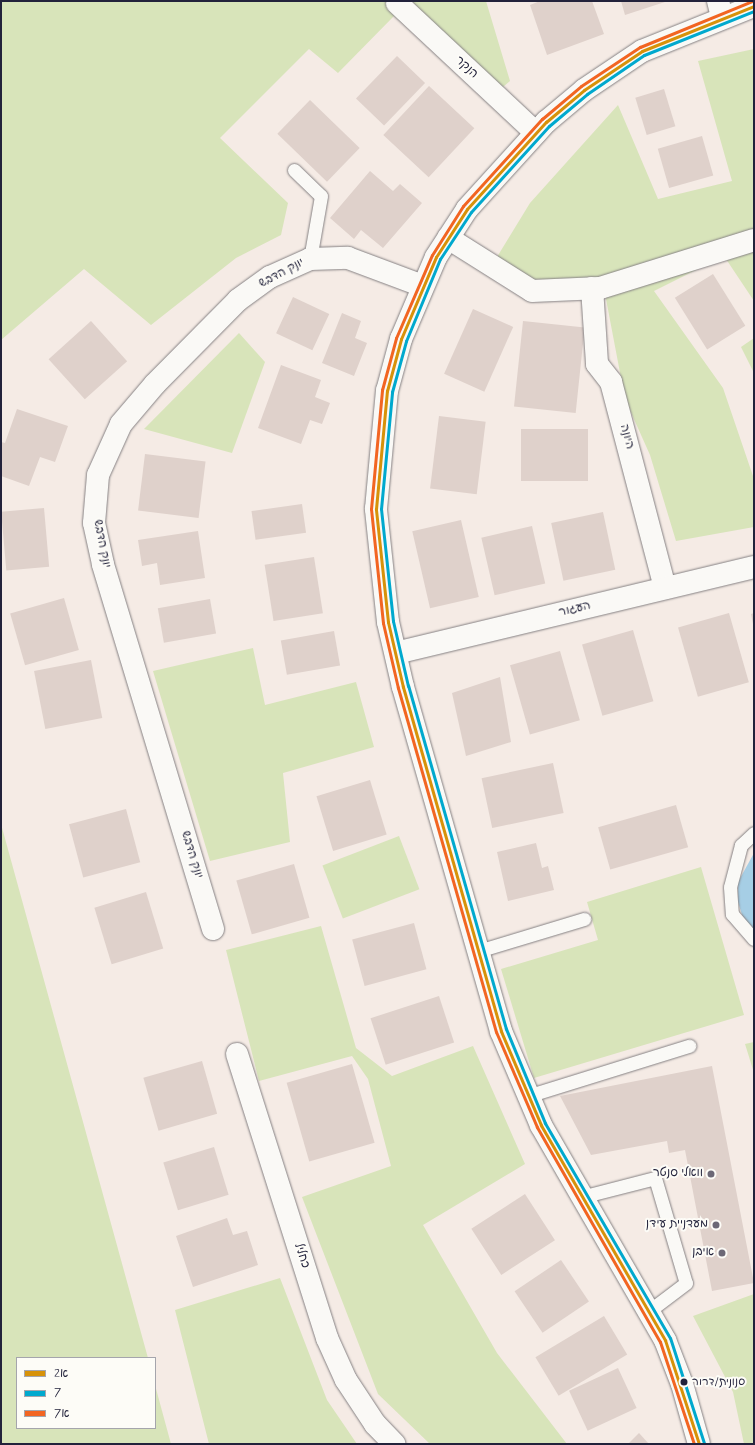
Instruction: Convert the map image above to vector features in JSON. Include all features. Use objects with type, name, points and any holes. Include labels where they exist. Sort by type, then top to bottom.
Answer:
[{"type":"street","name":"הנקר","points":[[397,2],[536,133]]},
{"type":"street","points":[[699,1444],[682,1384],[649,1311],[581,1197],[528,1096],[501,1031],[396,654],[382,578],[376,509],[380,448],[387,391],[401,338],[423,286],[448,238],[467,209],[536,133],[584,90],[642,51],[720,9],[754,6]]},
{"type":"street","points":[[448,238],[532,291],[592,288],[754,240]]},
{"type":"street","name":"יונק הדבש","points":[[213,929],[104,564],[94,523],[98,475],[121,424],[155,384],[238,300],[270,277],[310,259],[348,258],[423,286]]},
{"type":"street","name":"היונה","points":[[592,288],[597,364],[611,382],[665,588]]},
{"type":"street","name":"העגור","points":[[396,654],[754,566]]},
{"type":"street","name":"כחליל","points":[[237,1054],[327,1338],[346,1380],[375,1424],[394,1444]]},
{"type":"lane","points":[[294,170],[321,196],[310,259]]},
{"type":"lane","points":[[754,833],[741,845],[730,887],[732,914],[754,939]]},
{"type":"lane","points":[[478,951],[584,920]]},
{"type":"lane","points":[[528,1096],[689,1046]]},
{"type":"lane","points":[[581,1197],[655,1178],[686,1283],[649,1311]]},
{"type":"green space","points":[[1,1],[486,1],[510,81],[490,98],[394,16],[338,73],[309,49],[220,138],[288,203],[281,235],[236,258],[151,325],[84,269],[1,340]]},
{"type":"green space","points":[[754,49],[754,301],[724,256],[654,291],[723,388],[754,479],[754,527],[676,541],[650,455],[625,399],[602,278],[556,292],[486,275],[530,203],[618,105],[658,199],[732,181],[698,61]]},
{"type":"green space","points":[[239,333],[265,362],[232,453],[144,429]]},
{"type":"green space","points":[[754,338],[754,373],[741,347]]},
{"type":"green space","points":[[253,648],[265,705],[356,682],[374,747],[283,773],[290,842],[210,861],[153,671]]},
{"type":"green space","points":[[1,824],[148,1357],[16,1357],[16,1429],[156,1429],[156,1389],[171,1444],[1,1444]]},
{"type":"green space","points":[[399,836],[419,889],[343,919],[322,865]]},
{"type":"green space","points":[[701,867],[744,1015],[534,1078],[501,969],[598,940],[587,902]]},
{"type":"green space","points":[[321,926],[356,1048],[392,1076],[473,1046],[525,1164],[423,1225],[497,1353],[567,1444],[430,1444],[378,1394],[302,1197],[391,1166],[368,1079],[352,1056],[259,1081],[226,950]]},
{"type":"green space","points":[[754,1042],[754,1073],[745,1044]]},
{"type":"green space","points":[[280,1278],[327,1400],[357,1444],[209,1444],[175,1310]]},
{"type":"green space","points":[[754,1294],[754,1444],[744,1444],[733,1392],[693,1316]]},
{"type":"water","points":[[754,853],[754,933],[743,918],[738,902],[738,882]]},
{"type":"building","points":[[540,1],[592,1],[604,34],[547,55],[530,5]]},
{"type":"building","points":[[621,1],[668,1],[625,15]]},
{"type":"building","points":[[397,56],[425,83],[384,126],[356,98]]},
{"type":"building","points":[[429,86],[474,128],[429,177],[383,135]]},
{"type":"building","points":[[664,89],[675,126],[647,135],[635,98]]},
{"type":"building","points":[[310,100],[360,148],[327,182],[277,134]]},
{"type":"building","points":[[702,136],[713,175],[669,188],[658,149]]},
{"type":"building","points":[[370,171],[393,191],[400,184],[422,203],[383,248],[361,230],[354,239],[330,218]]},
{"type":"building","points":[[713,274],[745,326],[707,350],[675,298]]},
{"type":"building","points":[[293,297],[329,314],[312,350],[276,333]]},
{"type":"building","points":[[473,309],[513,327],[484,392],[444,374]]},
{"type":"building","points":[[342,313],[361,321],[355,338],[367,343],[354,376],[322,363]]},
{"type":"building","points":[[91,321],[127,361],[85,399],[49,359]]},
{"type":"building","points":[[523,321],[585,327],[576,413],[514,407]]},
{"type":"building","points":[[281,365],[321,380],[315,397],[330,403],[322,424],[310,420],[301,444],[258,428]]},
{"type":"building","points":[[17,409],[68,426],[55,462],[40,457],[29,486],[1,476],[1,442],[5,443]]},
{"type":"building","points":[[439,416],[486,422],[477,494],[430,488]]},
{"type":"building","points":[[521,429],[588,429],[588,481],[521,481]]},
{"type":"building","points":[[145,454],[206,461],[199,518],[138,511]]},
{"type":"building","points":[[302,504],[306,533],[256,540],[251,511]]},
{"type":"building","points":[[44,508],[49,567],[6,571],[1,512]]},
{"type":"building","points":[[603,512],[615,570],[563,581],[551,523]]},
{"type":"building","points":[[461,520],[479,597],[430,608],[412,531]]},
{"type":"building","points":[[532,526],[545,583],[495,595],[481,538]]},
{"type":"building","points":[[198,531],[205,578],[160,585],[157,563],[142,566],[138,540]]},
{"type":"building","points":[[314,557],[323,613],[274,621],[265,565]]},
{"type":"building","points":[[64,598],[79,650],[25,665],[10,613]]},
{"type":"building","points":[[210,599],[216,633],[164,643],[158,608]]},
{"type":"building","points":[[729,613],[749,682],[698,697],[678,628]]},
{"type":"building","points":[[754,613],[754,624],[753,624],[751,614]]},
{"type":"building","points":[[633,630],[653,701],[602,716],[582,645]]},
{"type":"building","points":[[334,631],[340,665],[287,675],[281,640]]},
{"type":"building","points":[[560,651],[580,720],[530,735],[510,665]]},
{"type":"building","points":[[91,660],[102,718],[45,729],[34,671]]},
{"type":"building","points":[[500,677],[511,742],[466,756],[452,693]]},
{"type":"building","points":[[553,763],[564,813],[492,828],[482,778]]},
{"type":"building","points":[[370,780],[387,835],[333,851],[316,796]]},
{"type":"building","points":[[676,805],[688,847],[610,870],[598,827]]},
{"type":"building","points":[[126,809],[140,862],[83,877],[69,824]]},
{"type":"building","points":[[536,843],[542,868],[548,866],[554,890],[508,901],[497,852]]},
{"type":"building","points":[[294,864],[309,918],[252,934],[236,881]]},
{"type":"building","points":[[146,892],[163,948],[112,964],[94,908]]},
{"type":"building","points":[[414,923],[426,969],[365,986],[352,940]]},
{"type":"building","points":[[439,996],[454,1043],[386,1065],[371,1018]]},
{"type":"building","points":[[202,1061],[217,1114],[159,1131],[143,1078]]},
{"type":"building","points":[[352,1064],[375,1143],[309,1162],[287,1083]]},
{"type":"building","name":"וואלי סנטר","points":[[712,1066],[754,1283],[712,1291],[685,1150],[669,1153],[667,1141],[591,1155],[560,1096]]},
{"type":"building","points":[[214,1147],[229,1195],[178,1210],[163,1162]]},
{"type":"building","points":[[525,1194],[555,1240],[501,1275],[471,1229]]},
{"type":"building","points":[[227,1218],[233,1235],[247,1231],[258,1265],[193,1287],[176,1236]]},
{"type":"building","points":[[561,1260],[589,1301],[543,1333],[515,1291]]},
{"type":"building","points":[[604,1316],[627,1355],[559,1396],[535,1357]]},
{"type":"building","points":[[618,1368],[637,1408],[588,1431],[569,1391]]},
{"type":"building","points":[[639,1433],[649,1444],[628,1444]]},
{"type":"transit line","name":"7א","points":[[694,1444],[660,1342],[537,1127],[496,1032],[398,688],[383,623],[371,509],[382,390],[396,338],[432,255],[463,206],[542,119],[581,86],[640,47],[752,1]]},
{"type":"transit line","name":"2א","points":[[699,1444],[665,1340],[541,1125],[501,1031],[403,687],[388,622],[376,509],[387,391],[401,339],[436,257],[467,209],[546,122],[584,90],[642,51],[754,6]]},
{"type":"transit line","name":"7","points":[[704,1443],[670,1338],[545,1123],[506,1029],[408,686],[393,621],[381,509],[392,392],[406,341],[440,259],[471,212],[549,126],[587,94],[644,55],[754,11]]},
{"type":"place","name":"וואלי סנטר","points":[[711,1174]]},
{"type":"place","name":"מעדניית עידן","points":[[716,1225]]},
{"type":"place","name":"איבן","points":[[722,1253]]},
{"type":"place","name":"סנונית/דרור","points":[[684,1382]]}]
